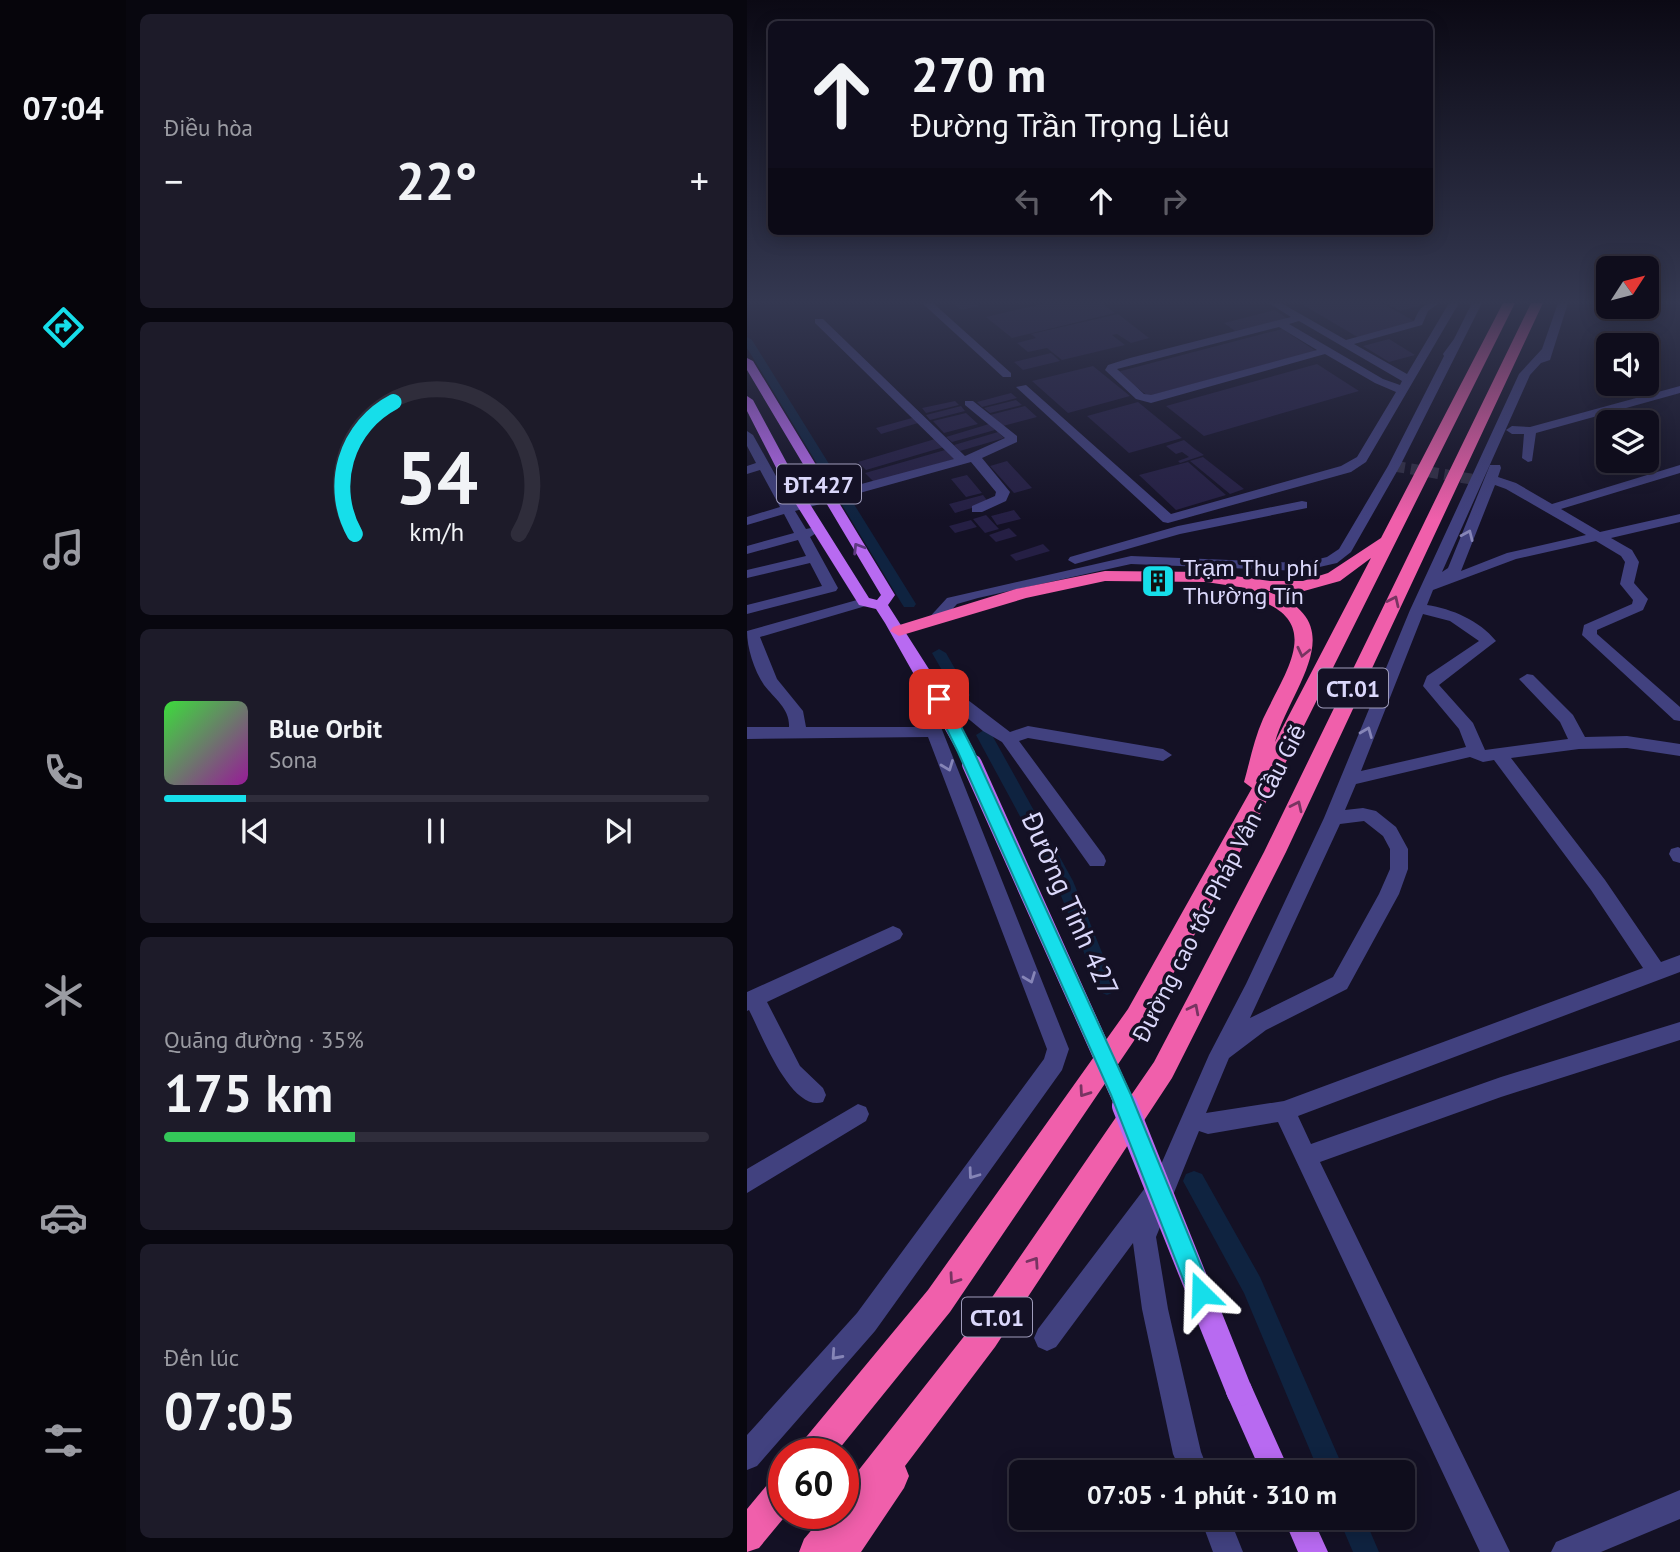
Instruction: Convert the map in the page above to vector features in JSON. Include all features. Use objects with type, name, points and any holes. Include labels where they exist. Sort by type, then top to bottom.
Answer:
[{"type":"highway","name":"Đường cao tốc Pháp Vân - Cầu Giẽ","points":[[827,1438],[939,1301],[1137,1016],[1240,832],[1472,375]]},
{"type":"highway","name":"Đường cao tốc Pháp Vân - Cầu Giẽ","points":[[817,1552],[984,1336],[1163,1070],[1275,852],[1502,375]]},
{"type":"highway","points":[[899,631],[1022,593],[1105,576],[1205,577],[1270,586],[1304,586],[1334,576],[1388,541]]},
{"type":"highway","points":[[1078,581],[1236,589],[1260,594],[1291,611],[1303,625],[1306,639],[1297,676],[1272,721],[1240,832]]},
{"type":"highway","points":[[840,1552],[984,1336]]},
{"type":"highway","points":[[747,1536],[768,1510]]},
{"type":"main road","name":"ĐT.427","points":[[756,375],[888,596],[881,605],[939,699]]},
{"type":"main road","name":"ĐT.427","points":[[747,400],[802,503],[864,602]]},
{"type":"main road","points":[[864,602],[881,605]]},
{"type":"main road","name":"Đường Tỉnh 427","points":[[939,699],[966,752],[1121,1095],[1240,1393],[1271,1460]]},
{"type":"main road","points":[[1303,1530],[1313,1552]]},
{"type":"street","points":[[878,375],[1003,492],[1001,498],[977,509]]},
{"type":"street","points":[[1117,375],[1140,397],[1151,399],[1236,375]]},
{"type":"street","points":[[1370,375],[1379,381],[1406,385]]},
{"type":"street","points":[[1391,375],[1406,385]]},
{"type":"street","points":[[934,621],[959,593],[1346,469],[1362,459],[1412,375]]},
{"type":"street","points":[[952,601],[1022,582],[1131,559],[1302,567],[1332,560],[1344,552],[1394,466],[1440,375]]},
{"type":"street","points":[[1190,1460],[1155,1309],[1144,1237],[1220,1055],[1256,986],[1333,818],[1417,610],[1524,375]]},
{"type":"street","points":[[1429,587],[1454,570],[1537,375]]},
{"type":"street","points":[[1022,387],[1173,525],[1176,561]]},
{"type":"street","points":[[1512,430],[1530,431],[1680,389]]},
{"type":"street","points":[[747,521],[802,503],[901,481],[969,459],[1013,439],[969,403]]},
{"type":"street","points":[[1528,458],[1530,431]]},
{"type":"street","points":[[747,435],[831,588],[747,610]]},
{"type":"street","points":[[1549,509],[1680,469]]},
{"type":"street","points":[[747,470],[784,470]]},
{"type":"street","points":[[1491,479],[1511,486],[1593,536],[1618,545],[1627,553],[1632,562],[1627,584],[1641,599],[1638,607],[1589,628],[1590,635],[1680,716]]},
{"type":"street","points":[[1173,525],[1302,505]]},
{"type":"street","points":[[1429,587],[1512,556],[1679,518]]},
{"type":"street","points":[[747,550],[821,530]]},
{"type":"street","points":[[747,574],[813,558]]},
{"type":"street","points":[[795,734],[798,725],[795,711],[770,681],[749,635],[864,602]]},
{"type":"street","points":[[1417,610],[1431,608],[1455,619],[1488,641],[1433,680],[1431,686],[1467,727],[1477,752]]},
{"type":"street","points":[[1527,679],[1567,719],[1579,743]]},
{"type":"street","points":[[747,1456],[866,1322],[1054,1063],[1058,1049],[921,697],[928,680]]},
{"type":"street","points":[[939,699],[958,701],[1001,730],[1097,861]]},
{"type":"street","points":[[747,733],[923,733],[934,729]]},
{"type":"street","points":[[1001,730],[1028,732],[1163,755]]},
{"type":"street","points":[[1347,780],[1472,751],[1483,756],[1579,743],[1627,742],[1680,750]]},
{"type":"street","points":[[1499,755],[1598,885],[1655,970]]},
{"type":"street","points":[[1220,1055],[1257,1024],[1340,983],[1389,894],[1399,869],[1399,849],[1390,832],[1370,816],[1363,814],[1333,818]]},
{"type":"street","points":[[815,1095],[792,1073],[750,1000],[893,934]]},
{"type":"street","points":[[1193,1118],[1208,1124],[1284,1111],[1655,970],[1680,963]]},
{"type":"street","points":[[1306,1156],[1501,1087],[1680,1031]]},
{"type":"street","points":[[1284,1111],[1495,1552]]},
{"type":"street","points":[[749,1175],[858,1114]]},
{"type":"street","points":[[1047,1338],[1166,1179]]},
{"type":"street","points":[[1567,1552],[1680,1504]]},
{"type":"street","points":[[1219,1530],[1228,1552]]},
{"type":"building","points":[[1055,375],[1105,375],[1130,396],[1068,413],[1032,381]]},
{"type":"building","points":[[1121,375],[1225,375],[1148,396]]},
{"type":"building","points":[[1276,375],[1335,375],[1359,391],[1204,436],[1166,406]]},
{"type":"building","points":[[1011,393],[1017,398],[982,407],[977,402]]},
{"type":"building","points":[[1016,400],[1022,405],[990,413],[984,408]]},
{"type":"building","points":[[955,401],[959,405],[926,413],[922,408]]},
{"type":"building","points":[[1138,402],[1182,438],[1129,453],[1087,416]]},
{"type":"building","points":[[961,406],[965,411],[930,420],[926,415]]},
{"type":"building","points":[[1025,406],[1037,417],[1003,426],[990,415]]},
{"type":"building","points":[[966,413],[978,424],[944,433],[933,421]]},
{"type":"building","points":[[912,418],[918,423],[881,434],[876,428]]},
{"type":"building","points":[[989,424],[995,430],[952,442],[946,437]]},
{"type":"building","points":[[998,432],[1004,438],[960,451],[954,445]]},
{"type":"building","points":[[935,439],[944,447],[866,470],[858,462]]},
{"type":"building","points":[[1184,440],[1204,455],[1180,463],[1178,461],[1189,457],[1182,452],[1176,454],[1166,446]]},
{"type":"building","points":[[945,450],[955,459],[874,482],[865,473]]},
{"type":"building","points":[[1203,457],[1244,489],[1230,494],[1190,461]]},
{"type":"building","points":[[1007,461],[1032,488],[1014,493],[990,466]]},
{"type":"building","points":[[1188,462],[1226,495],[1176,510],[1139,475]]},
{"type":"building","points":[[967,475],[982,493],[966,497],[951,479]]},
{"type":"building","points":[[983,495],[989,503],[955,513],[949,504]]},
{"type":"building","points":[[1014,510],[1021,519],[997,525],[991,516]]},
{"type":"building","points":[[986,515],[999,529],[985,533],[973,519]]},
{"type":"building","points":[[971,520],[977,527],[955,533],[949,526]]},
{"type":"building","points":[[1009,528],[1017,536],[996,542],[989,535]]},
{"type":"building","points":[[1043,544],[1050,551],[1016,561],[1010,555]]},
{"type":"building","name":"Trạm Thu phí Thường Tín","points":[[1145,570],[1173,571],[1170,591],[1142,591]]},
{"type":"waterway","points":[[769,375],[909,604]]},
{"type":"waterway","points":[[939,653],[963,695]]},
{"type":"waterway","points":[[984,735],[1064,881],[1107,987]]},
{"type":"waterway","points":[[1194,1181],[1252,1285],[1327,1460]]},
{"type":"waterway","points":[[1357,1530],[1366,1552]]},
{"type":"tunnel","points":[[1394,466],[1477,480]]},
{"type":"place","name":"Trạm Thu phí Thường Tín","points":[[1158,581]]},
{"type":"route","points":[[939,699],[966,752],[1121,1095],[1201,1293]]}]
